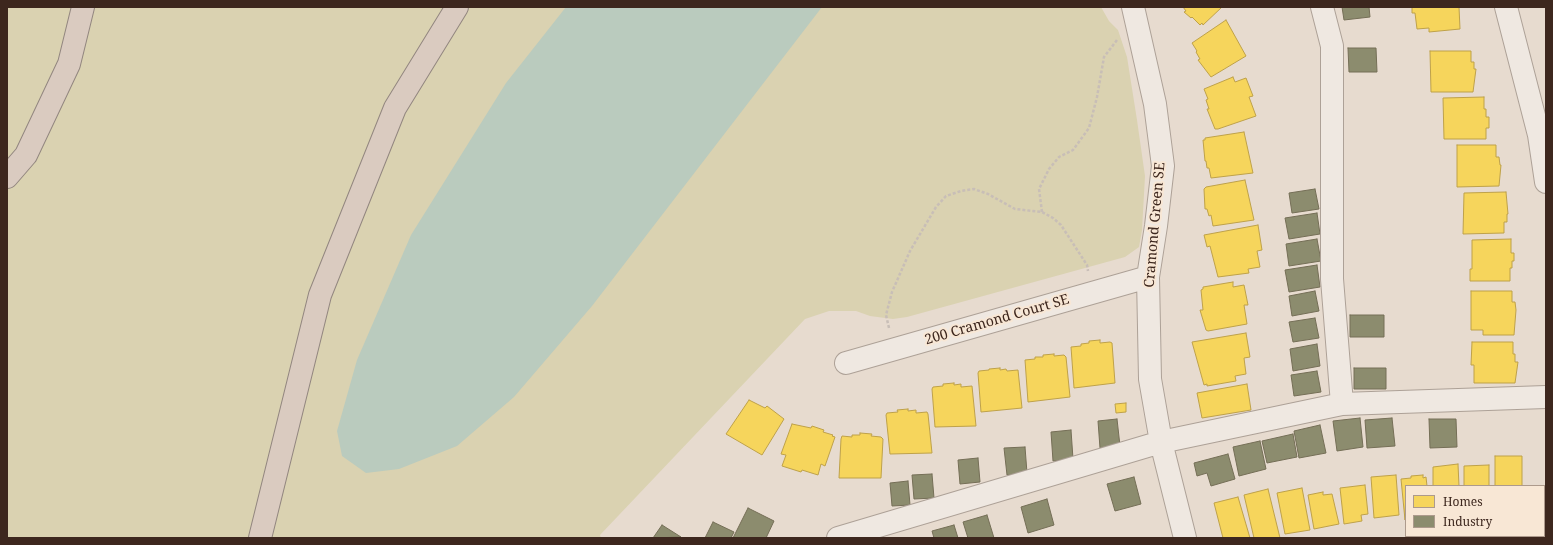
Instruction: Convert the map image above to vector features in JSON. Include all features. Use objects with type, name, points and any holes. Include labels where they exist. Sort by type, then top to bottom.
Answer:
[{"type":"highway","points":[[7,177],[26,155],[69,64],[83,7]]},
{"type":"highway","points":[[260,538],[320,294],[395,108],[457,7]]},
{"type":"street","name":"Cramond Green SE","points":[[1133,7],[1155,104],[1163,166],[1148,277],[1150,379],[1161,442],[1185,538]]},
{"type":"street","points":[[1322,7],[1332,46],[1332,279],[1342,404]]},
{"type":"street","points":[[1506,7],[1539,135],[1546,182]]},
{"type":"street","name":"200 Cramond Court SE","points":[[846,363],[1148,277]]},
{"type":"street","points":[[838,538],[1161,442],[1342,404],[1546,397]]},
{"type":"path","points":[[1042,212],[1039,189],[1049,169],[1059,157],[1073,150],[1089,128],[1097,98],[1104,57],[1118,38]]},
{"type":"path","points":[[892,350],[886,315],[898,276],[920,233],[936,207],[946,196],[962,191],[974,189],[988,194],[1015,209],[1042,212],[1061,225],[1087,265],[1093,293]]},
{"type":"shaded area","points":[[7,7],[1101,7],[1109,21],[1118,30],[1127,57],[1137,120],[1145,176],[1142,230],[1139,247],[1125,257],[907,317],[893,319],[870,316],[856,311],[829,311],[805,319],[600,535],[601,538],[7,538]]},
{"type":"shaded area","points":[[566,7],[822,7],[592,306],[514,397],[457,446],[399,469],[366,473],[342,456],[337,431],[357,360],[411,235],[506,83]]},
{"type":"building: Homes","points":[[1183,7],[1222,7],[1203,25],[1202,23],[1200,25],[1184,12],[1186,11]]},
{"type":"building: Homes","points":[[1412,7],[1459,7],[1460,29],[1429,32],[1429,28],[1417,29],[1415,13],[1412,13]]},
{"type":"building: Homes","points":[[1226,20],[1246,56],[1211,77],[1198,60],[1200,59],[1192,43]]},
{"type":"building: Homes","points":[[1430,51],[1471,51],[1471,62],[1474,62],[1474,69],[1476,69],[1473,92],[1431,92]]},
{"type":"building: Homes","points":[[1233,77],[1235,82],[1246,78],[1253,96],[1249,97],[1256,116],[1215,129],[1207,109],[1209,109],[1206,100],[1208,99],[1204,89]]},
{"type":"building: Homes","points":[[1484,97],[1486,117],[1489,117],[1489,128],[1486,128],[1486,139],[1444,139],[1443,98]]},
{"type":"building: Homes","points":[[1244,132],[1253,173],[1211,178],[1209,168],[1207,168],[1205,161],[1203,140],[1205,140],[1205,138]]},
{"type":"building: Homes","points":[[1457,145],[1496,145],[1496,157],[1499,157],[1501,165],[1499,186],[1457,187]]},
{"type":"building: Homes","points":[[1245,180],[1254,220],[1213,226],[1211,215],[1209,216],[1207,209],[1205,209],[1204,189],[1206,187]]},
{"type":"building: Homes","points":[[1506,192],[1508,214],[1507,222],[1504,222],[1504,233],[1463,234],[1464,193]]},
{"type":"building: Homes","points":[[1258,225],[1262,250],[1257,251],[1260,267],[1248,269],[1249,273],[1218,277],[1210,246],[1207,247],[1204,235]]},
{"type":"building: Homes","points":[[1511,239],[1511,253],[1514,253],[1514,261],[1512,261],[1512,268],[1510,268],[1510,281],[1470,281],[1470,269],[1472,269],[1472,240]]},
{"type":"building: Homes","points":[[1233,282],[1233,287],[1244,285],[1248,305],[1244,305],[1247,324],[1208,331],[1206,330],[1200,310],[1203,310],[1201,290],[1203,287]]},
{"type":"building: Homes","points":[[1471,291],[1512,291],[1512,302],[1515,302],[1516,310],[1514,335],[1483,335],[1483,330],[1471,330]]},
{"type":"building: Homes","points":[[1246,333],[1250,357],[1244,358],[1246,374],[1235,376],[1236,381],[1207,386],[1207,384],[1204,385],[1192,342]]},
{"type":"building: Homes","points":[[1100,340],[1100,343],[1112,343],[1115,383],[1074,388],[1071,347],[1081,346],[1081,344],[1089,343],[1089,341]]},
{"type":"building: Homes","points":[[1472,342],[1513,342],[1515,362],[1518,362],[1515,383],[1474,383],[1474,365],[1471,365]]},
{"type":"building: Homes","points":[[1054,354],[1054,356],[1064,355],[1066,357],[1070,397],[1028,402],[1025,360],[1035,359],[1035,357],[1043,357],[1043,355]]},
{"type":"building: Homes","points":[[1000,368],[1000,370],[1006,369],[1007,371],[1018,370],[1022,408],[981,412],[978,373],[979,371]]},
{"type":"building: Homes","points":[[954,383],[954,385],[961,384],[961,387],[972,386],[976,426],[935,427],[932,389],[933,387],[943,386],[943,384]]},
{"type":"building: Homes","points":[[1247,384],[1251,410],[1202,418],[1197,393]]},
{"type":"building: Homes","points":[[749,400],[765,408],[767,406],[784,419],[762,455],[726,434]]},
{"type":"building: Homes","points":[[1126,403],[1126,412],[1116,413],[1115,404]]},
{"type":"building: Homes","points":[[908,409],[908,411],[916,410],[916,413],[927,412],[932,453],[890,454],[886,415],[887,413],[898,412],[897,410]]},
{"type":"building: Homes","points":[[792,424],[811,428],[812,426],[824,430],[823,432],[835,437],[825,466],[821,464],[818,475],[802,470],[801,472],[782,466],[786,455],[781,454]]},
{"type":"building: Homes","points":[[860,433],[872,434],[871,436],[881,437],[883,439],[881,478],[839,478],[842,436],[852,437],[852,435],[860,435]]},
{"type":"building: Homes","points":[[1495,456],[1522,456],[1522,485],[1495,485]]},
{"type":"building: Homes","points":[[1458,464],[1459,485],[1433,485],[1433,467]]},
{"type":"building: Homes","points":[[1489,465],[1489,485],[1464,485],[1464,466]]},
{"type":"building: Homes","points":[[1396,475],[1399,515],[1374,518],[1371,477]]},
{"type":"building: Homes","points":[[1423,475],[1423,478],[1426,477],[1427,485],[1405,485],[1405,520],[1401,479],[1411,478],[1411,476]]},
{"type":"building: Homes","points":[[1365,485],[1368,514],[1361,515],[1362,521],[1344,524],[1340,488]]},
{"type":"building: Homes","points":[[1302,488],[1310,530],[1285,534],[1277,493]]},
{"type":"building: Homes","points":[[1268,489],[1280,538],[1254,538],[1244,495]]},
{"type":"building: Homes","points":[[1323,492],[1323,495],[1332,494],[1339,524],[1314,529],[1308,495]]},
{"type":"building: Homes","points":[[1238,497],[1250,538],[1223,538],[1214,503]]},
{"type":"building: Industry","points":[[1342,7],[1369,7],[1370,17],[1344,20]]},
{"type":"building: Industry","points":[[1348,48],[1376,48],[1377,72],[1349,72]]},
{"type":"building: Industry","points":[[1315,189],[1319,209],[1292,213],[1289,193]]},
{"type":"building: Industry","points":[[1317,213],[1320,234],[1289,239],[1285,218]]},
{"type":"building: Industry","points":[[1317,239],[1321,261],[1289,266],[1286,244]]},
{"type":"building: Industry","points":[[1317,265],[1320,287],[1289,292],[1285,270]]},
{"type":"building: Industry","points":[[1315,291],[1319,311],[1292,316],[1289,296]]},
{"type":"building: Industry","points":[[1350,315],[1384,315],[1384,337],[1350,337]]},
{"type":"building: Industry","points":[[1315,318],[1319,338],[1293,342],[1289,322]]},
{"type":"building: Industry","points":[[1317,344],[1320,366],[1293,371],[1290,349]]},
{"type":"building: Industry","points":[[1354,368],[1386,368],[1386,389],[1354,389]]},
{"type":"building: Industry","points":[[1317,371],[1321,392],[1294,396],[1291,375]]},
{"type":"building: Industry","points":[[1360,418],[1363,447],[1337,451],[1333,421]]},
{"type":"building: Industry","points":[[1392,418],[1395,446],[1367,448],[1365,420]]},
{"type":"building: Industry","points":[[1117,419],[1120,446],[1100,448],[1098,421]]},
{"type":"building: Industry","points":[[1429,419],[1456,419],[1457,447],[1430,448]]},
{"type":"building: Industry","points":[[1320,425],[1326,453],[1299,458],[1294,431]]},
{"type":"building: Industry","points":[[1071,430],[1073,459],[1053,461],[1051,432]]},
{"type":"building: Industry","points":[[1293,434],[1297,457],[1267,463],[1262,441]]},
{"type":"building: Industry","points":[[1260,441],[1266,469],[1239,476],[1233,447]]},
{"type":"building: Industry","points":[[1025,447],[1027,473],[1007,475],[1004,448]]},
{"type":"building: Industry","points":[[1228,454],[1235,479],[1211,486],[1207,473],[1197,476],[1194,463]]},
{"type":"building: Industry","points":[[978,458],[980,482],[960,484],[958,460]]},
{"type":"building: Industry","points":[[932,474],[934,498],[914,499],[912,475]]},
{"type":"building: Industry","points":[[1134,477],[1141,504],[1115,511],[1107,484]]},
{"type":"building: Industry","points":[[908,481],[910,505],[892,506],[890,483]]},
{"type":"building: Industry","points":[[1047,499],[1054,525],[1028,533],[1021,507]]},
{"type":"building: Industry","points":[[748,508],[774,521],[766,538],[733,538]]},
{"type":"building: Industry","points":[[987,515],[994,538],[968,538],[963,522]]},
{"type":"building: Industry","points":[[713,522],[734,532],[731,538],[705,538]]},
{"type":"building: Industry","points":[[662,525],[681,537],[653,538]]},
{"type":"building: Industry","points":[[954,525],[958,538],[934,538],[932,531]]}]
